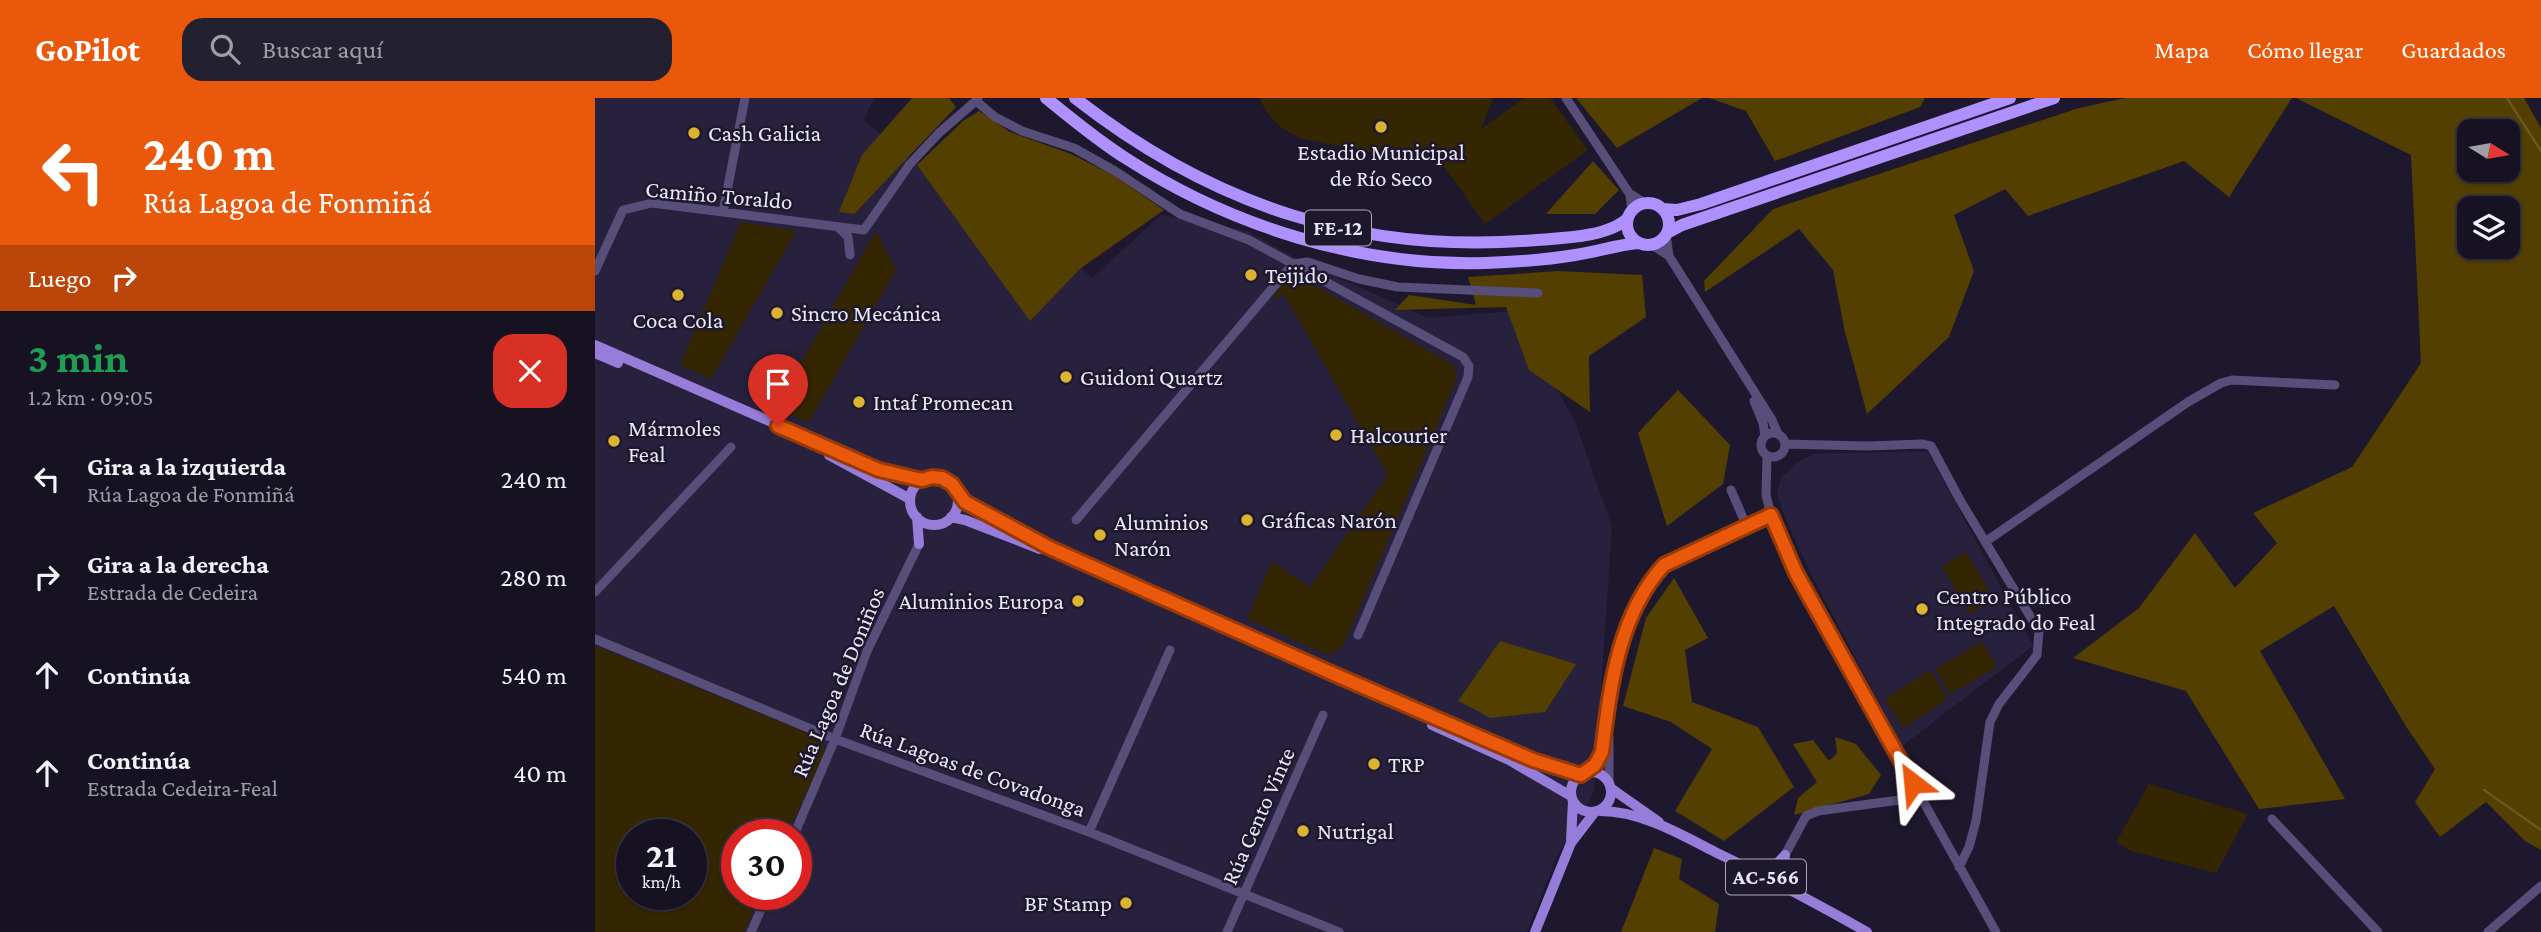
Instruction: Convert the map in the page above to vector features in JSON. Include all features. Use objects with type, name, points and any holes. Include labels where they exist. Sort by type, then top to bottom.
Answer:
[{"type":"highway","name":"FE-12","points":[[1046,98],[1118,153],[1178,190],[1229,214],[1280,233],[1330,246],[1381,256],[1483,264],[1576,255],[1638,243]]},
{"type":"highway","name":"FE-12","points":[[1075,98],[1148,151],[1198,179],[1248,201],[1298,218],[1347,230],[1395,239],[1463,244],[1506,243],[1564,238],[1611,230],[1630,215]]},
{"type":"highway","points":[[2010,98],[1701,204],[1677,210],[1646,204],[1630,215],[1630,235],[1638,243],[1652,245],[1682,225],[2053,98]]},
{"type":"highway","points":[[1663,209],[1669,220],[1667,234]]},
{"type":"main road","points":[[595,345],[879,470],[922,480]]},
{"type":"main road","points":[[595,353],[824,452],[910,499]]},
{"type":"main road","points":[[919,544],[916,517],[910,499],[914,488],[922,480],[942,478],[952,484],[958,496],[982,512],[1050,548],[1533,760],[1584,774],[1600,774],[1611,785],[1610,802],[1597,812],[1571,843],[1535,932]]},
{"type":"main road","points":[[919,544],[935,524],[951,517],[957,507],[958,496]]},
{"type":"main road","points":[[916,517],[925,523],[935,524]]},
{"type":"main road","points":[[951,517],[1051,553],[1509,760],[1572,798],[1580,810],[1597,812]]},
{"type":"main road","points":[[1571,843],[1572,785],[1584,774]]},
{"type":"main road","name":"AC-566","points":[[1611,785],[1664,826]]},
{"type":"main road","name":"AC-566","points":[[1597,812],[1617,811],[1664,826],[1773,880],[1867,932]]},
{"type":"main road","points":[[1752,870],[1775,866],[1785,855]]},
{"type":"main road","points":[[1773,880],[1785,855]]},
{"type":"main road","points":[[1785,855],[1783,871],[1794,892]]},
{"type":"street","points":[[723,212],[745,98]]},
{"type":"street","points":[[1566,98],[1629,193],[1646,204]]},
{"type":"street","points":[[977,100],[995,117],[1022,131],[1074,148],[1115,170],[1180,214],[1249,240],[1463,358],[1469,366],[1468,377],[1357,635]]},
{"type":"street","name":"Camiño Toraldo","points":[[595,271],[623,210],[652,203],[864,230],[909,164],[977,100]]},
{"type":"street","points":[[1629,193],[1630,215]]},
{"type":"street","points":[[837,227],[848,237],[850,255]]},
{"type":"street","points":[[1667,234],[1669,256]]},
{"type":"street","points":[[1652,245],[1669,256],[1772,420],[1777,434],[1783,438],[1786,444],[1779,457],[1767,456]]},
{"type":"street","points":[[1076,520],[1293,264],[1308,262],[1359,279],[1398,287],[1538,293]]},
{"type":"street","points":[[1985,542],[2188,402],[2221,383],[2232,380],[2335,385]]},
{"type":"street","points":[[1747,383],[1763,423],[1765,436],[1761,445],[1767,456],[1766,495],[1771,515],[1796,573],[1996,932]]},
{"type":"street","points":[[1765,436],[1777,434]]},
{"type":"street","points":[[1786,444],[1931,446],[2039,631],[2037,655],[1999,704],[1990,722],[1976,821],[1969,847],[1959,867]]},
{"type":"street","points":[[595,592],[731,447]]},
{"type":"street","points":[[1731,490],[1747,527]]},
{"type":"street","points":[[1584,774],[1595,765],[1602,752],[1621,642],[1653,577],[1664,565],[1771,515]]},
{"type":"street","name":"Rúa Lagoa de Doniños","points":[[801,819],[835,740],[867,652],[919,544]]},
{"type":"street","name":"Rúa Lagoas de Covadonga","points":[[595,639],[835,740],[1089,832],[1339,932]]},
{"type":"street","points":[[1089,832],[1170,650]]},
{"type":"street","points":[[1609,704],[1611,785]]},
{"type":"street","name":"Rúa Cento Vinte","points":[[1227,932],[1323,715]]},
{"type":"street","points":[[1888,801],[1904,794],[1913,783]]},
{"type":"street","points":[[1785,855],[1806,816],[1818,811],[1888,801],[1922,800]]},
{"type":"street","points":[[2272,819],[2378,932]]},
{"type":"street","points":[[2487,932],[2541,886]]},
{"type":"street","points":[[751,932],[761,910]]},
{"type":"shaded area","points":[[595,98],[874,98],[864,120],[917,165],[1030,320],[1081,268],[1092,278],[1161,215],[1247,231],[1305,263],[1428,318],[1515,311],[1576,424],[1612,527],[1594,791],[1579,824],[1558,854],[1527,932],[595,932]]},
{"type":"shaded area","points":[[912,98],[949,98],[956,107],[854,214],[839,212],[862,155]]},
{"type":"shaded area","points":[[1259,98],[1493,98],[1481,129],[1524,98],[1550,98],[1588,150],[1485,224],[1440,161],[1425,162],[1303,139],[1277,123]]},
{"type":"shaded area","points":[[1576,98],[1702,98],[1617,148]]},
{"type":"shaded area","points":[[1709,98],[1925,98],[1920,107],[1775,161],[1746,111]]},
{"type":"shaded area","points":[[2125,98],[2292,98],[2229,197],[2184,161],[2028,216],[2005,189],[1954,215],[1974,271],[1949,337],[1867,414],[1844,328],[1833,270],[1799,229],[1705,292],[1704,281],[1773,209],[2079,108]]},
{"type":"shaded area","points":[[2296,98],[2524,98],[2541,128],[2541,850],[2525,841],[2486,802],[2440,837],[2415,802],[2435,769],[2407,728],[2334,606],[2260,651],[2345,799],[2259,809],[2186,691],[2073,658],[2139,608],[2195,533],[2235,588],[2277,543],[2253,513],[2352,467],[2421,363],[2411,155]]},
{"type":"shaded area","points":[[979,111],[1010,132],[1071,154],[1113,175],[1164,210],[1081,268],[1030,321],[917,165],[963,121]]},
{"type":"shaded area","points":[[1593,161],[1619,190],[1595,214],[1546,214]]},
{"type":"shaded area","points":[[741,222],[796,231],[711,379],[680,365]]},
{"type":"shaded area","points":[[876,231],[896,270],[809,422],[795,417],[781,406],[779,401]]},
{"type":"shaded area","points":[[1558,271],[1642,275],[1646,317],[1589,356],[1590,412],[1529,370],[1506,307],[1395,310],[1409,295],[1476,305],[1468,277]]},
{"type":"shaded area","points":[[1294,276],[1453,365],[1457,378],[1342,648],[1328,655],[1247,619],[1272,562],[1310,587],[1388,475],[1283,293],[1276,300],[1273,297],[1287,279]]},
{"type":"shaded area","points":[[1678,390],[1730,445],[1723,484],[1667,526],[1638,433]]},
{"type":"shaded area","name":"Centro Público Integrado do Feal","points":[[1927,451],[2033,646],[1902,746],[1810,572],[1777,494],[1781,478],[1798,462],[1813,454]]},
{"type":"shaded area","points":[[1966,552],[1994,600],[1969,614],[1942,566]]},
{"type":"shaded area","points":[[1674,578],[1708,638],[1685,650],[1692,702],[1758,727],[1794,787],[1724,841],[1675,811],[1712,749],[1671,722],[1623,706],[1646,618]]},
{"type":"shaded area","points":[[1500,641],[1576,664],[1545,712],[1491,718],[1458,701]]},
{"type":"shaded area","points":[[1982,642],[1997,667],[1950,694],[1936,669]]},
{"type":"shaded area","points":[[595,646],[822,739],[825,751],[794,819],[721,819],[721,910],[754,910],[744,932],[595,932]]},
{"type":"shaded area","points":[[1930,670],[1948,699],[1903,728],[1885,699]]},
{"type":"shaded area","points":[[1835,737],[1856,744],[1881,775],[1869,794],[1794,815],[1798,798],[1817,782],[1793,744],[1813,740],[1829,761],[1837,753]]},
{"type":"shaded area","points":[[2149,784],[2248,814],[2216,873],[2131,851],[2116,842]]},
{"type":"shaded area","points":[[1654,848],[1682,859],[1679,879],[1719,904],[1715,932],[1621,932]]},
{"type":"waterway","points":[[2507,98],[2541,151]]},
{"type":"waterway","points":[[2484,790],[2541,830]]},
{"type":"place","name":"Estadio Municipal de Río Seco","points":[[1381,127]]},
{"type":"place","name":"Cash Galicia","points":[[694,133]]},
{"type":"place","name":"Teijido","points":[[1251,275]]},
{"type":"place","name":"Coca Cola","points":[[678,295]]},
{"type":"place","name":"Sincro Mecánica","points":[[777,313]]},
{"type":"place","name":"Guidoni Quartz","points":[[1066,377]]},
{"type":"place","name":"Intaf Promecan","points":[[859,402]]},
{"type":"place","name":"Halcourier","points":[[1336,435]]},
{"type":"place","name":"Mármoles Feal","points":[[614,441]]},
{"type":"place","name":"Gráficas Narón","points":[[1247,520]]},
{"type":"place","name":"Aluminios Narón","points":[[1100,535]]},
{"type":"place","name":"Aluminios Europa","points":[[1078,601]]},
{"type":"place","name":"Centro Público Integrado do Feal","points":[[1922,609]]},
{"type":"place","name":"TRP","points":[[1374,764]]},
{"type":"place","name":"Nutrigal","points":[[1303,831]]},
{"type":"place","name":"BF Stamp","points":[[1126,903]]},
{"type":"route","points":[[778,426],[879,470],[922,480],[942,478],[952,484],[958,496],[965,502],[1050,548],[1533,760],[1581,775],[1595,765],[1602,752],[1621,642],[1644,590],[1653,577],[1664,565],[1771,515],[1796,573],[1913,783]]}]
